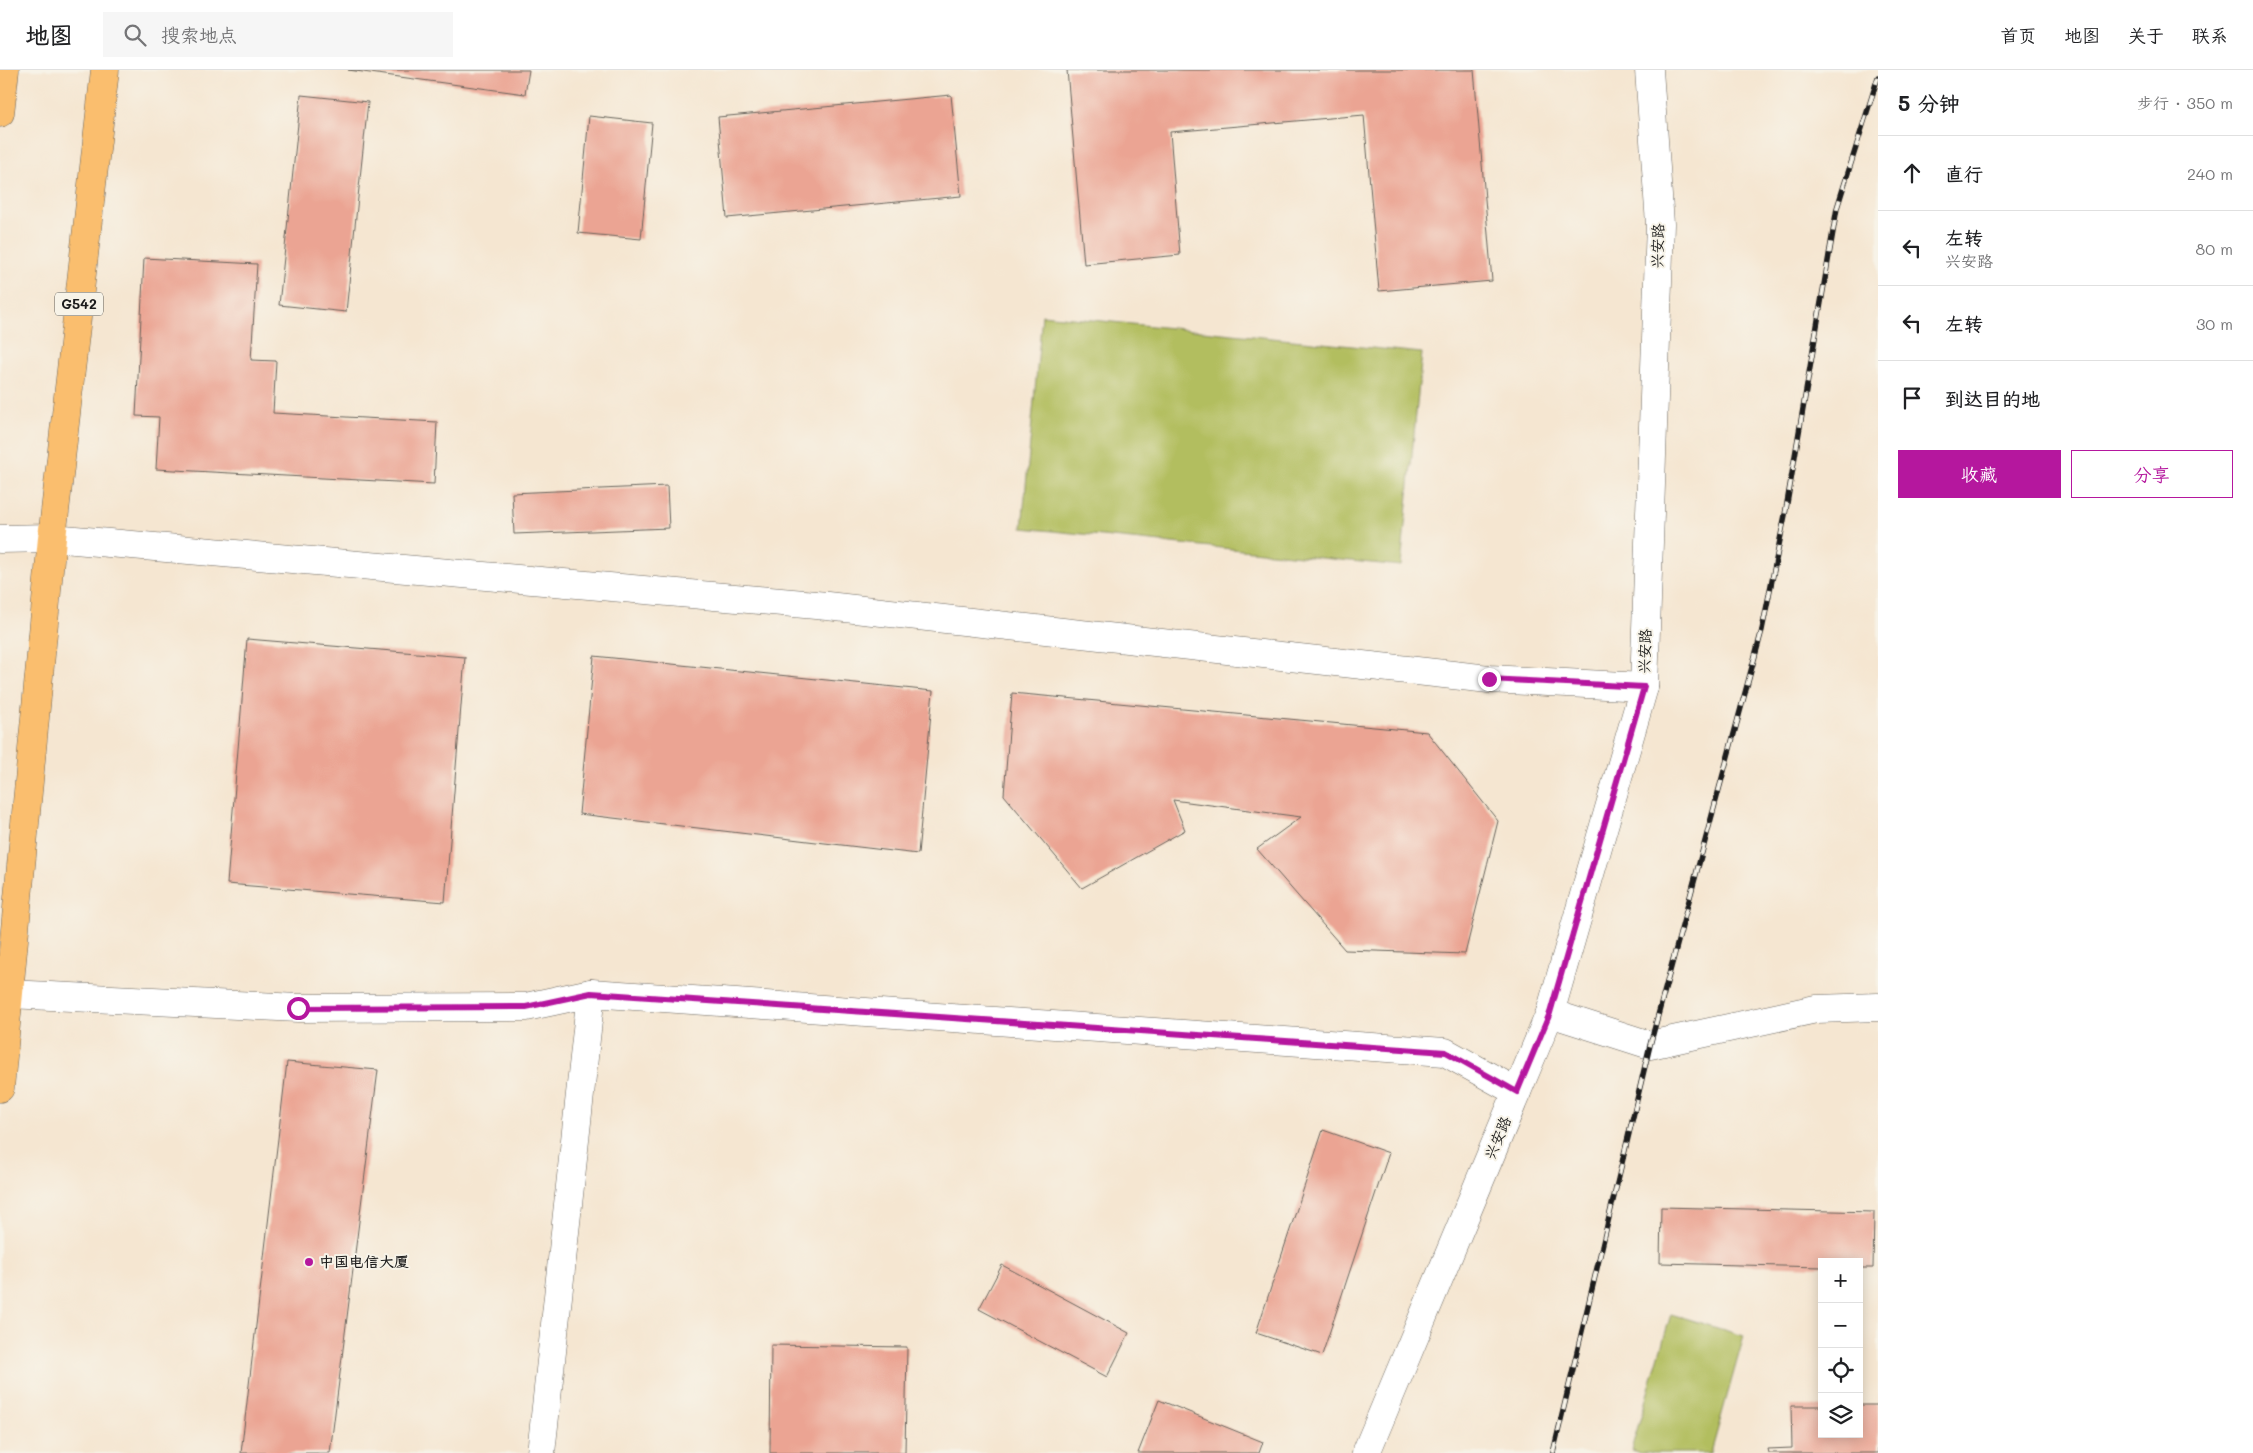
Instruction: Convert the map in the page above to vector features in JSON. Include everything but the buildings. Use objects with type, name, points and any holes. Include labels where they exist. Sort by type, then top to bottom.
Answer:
[{"type":"highway","points":[[0,113],[5,70]]},
{"type":"highway","name":"G542","points":[[0,1088],[52,538],[105,70]]},
{"type":"street","name":"兴安路","points":[[1366,1453],[1550,1013],[1644,687],[1660,224],[1649,70]]},
{"type":"street","points":[[0,539],[52,538],[827,606],[1489,679],[1644,687]]},
{"type":"street","points":[[541,1453],[591,993]]},
{"type":"street","points":[[9,994],[318,1008],[526,1007],[591,993],[1446,1052],[1517,1092]]},
{"type":"street","points":[[1550,1013],[1650,1045],[1816,1009],[1878,1007]]},
{"type":"green space","points":[[1042,315],[1422,353],[1401,566],[1022,528]]},
{"type":"green space","points":[[1671,1314],[1744,1336],[1711,1453],[1640,1453],[1631,1450]]},
{"type":"railway","points":[[1553,1453],[1650,1045],[1762,630],[1785,515],[1837,208],[1878,77]]},
{"type":"place","name":"中国电信大厦","points":[[309,1262]]},
{"type":"route","points":[[298,1008],[526,1007],[591,993],[1446,1052],[1517,1092],[1550,1013],[1644,687],[1489,679]]}]
